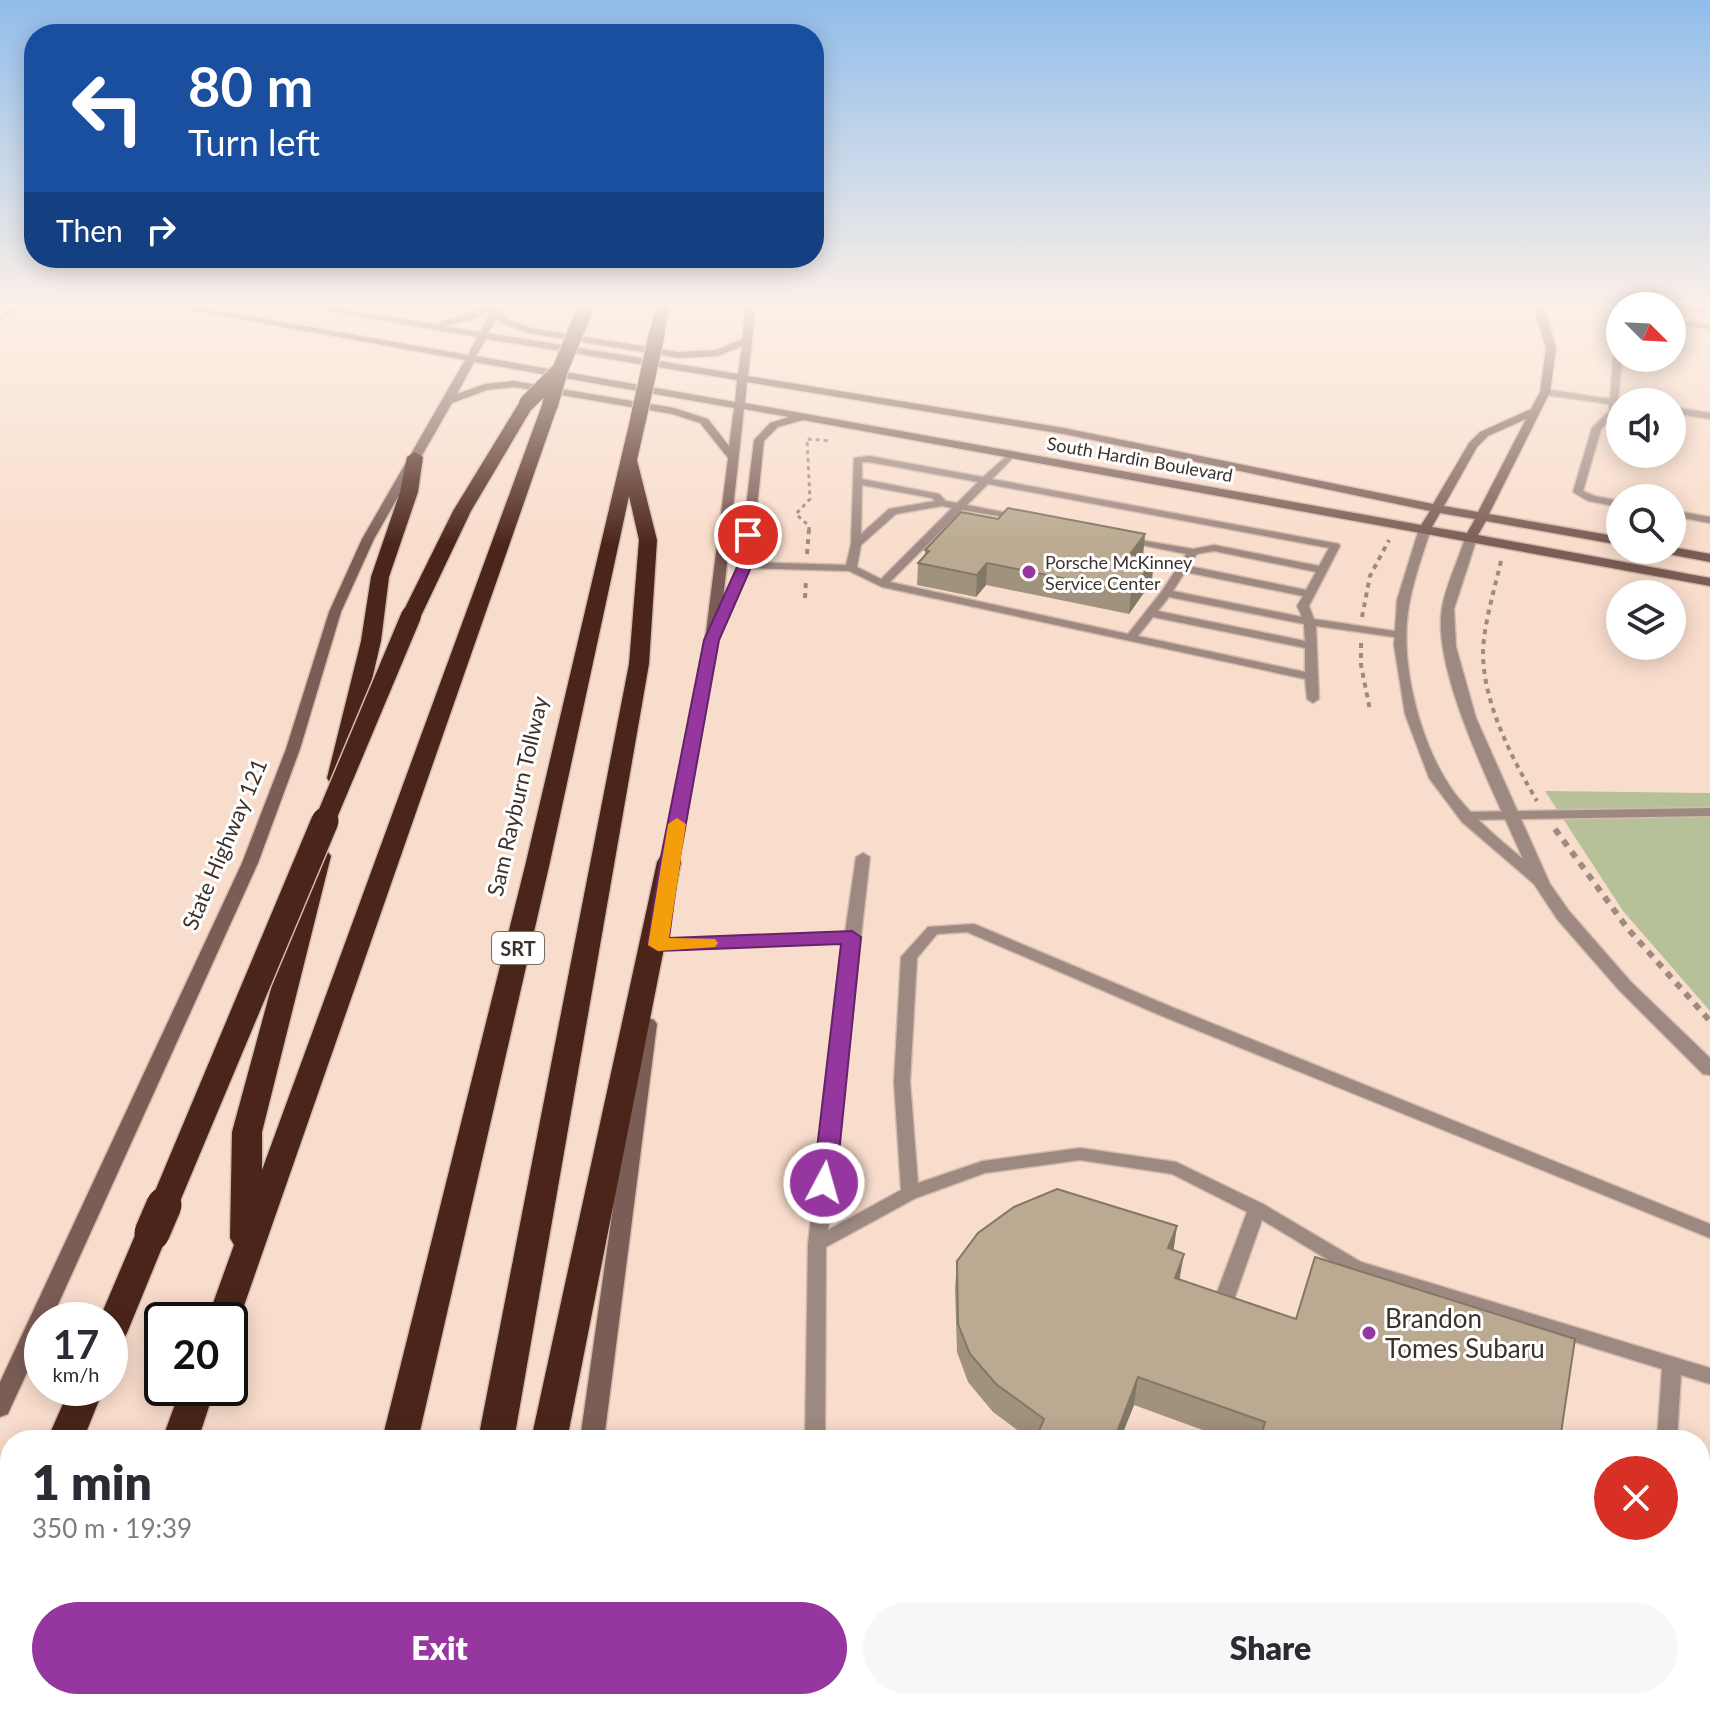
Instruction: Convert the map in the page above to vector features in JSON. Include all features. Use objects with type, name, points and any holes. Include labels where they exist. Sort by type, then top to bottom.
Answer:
[{"type":"highway","points":[[123,1302],[411,616],[462,511],[550,386]]},
{"type":"highway","points":[[229,1302],[538,404],[550,386]]},
{"type":"highway","name":"Sam Rayburn Tollway","points":[[402,1430],[538,862],[645,386]]},
{"type":"highway","points":[[498,1430],[639,664],[648,540],[628,454]]},
{"type":"highway","points":[[246,1256],[247,1132],[332,805],[371,641],[380,577],[409,492],[415,457]]},
{"type":"highway","points":[[551,1430],[669,862]]},
{"type":"highway","points":[[69,1430],[79,1406]]},
{"type":"highway","points":[[183,1430],[192,1406]]},
{"type":"main road","name":"State Highway 121","points":[[0,1407],[250,863],[293,749],[340,600],[368,539],[455,386]]},
{"type":"main road","points":[[448,401],[497,386]]},
{"type":"main road","points":[[525,386],[674,411],[704,421],[731,456]]},
{"type":"main road","name":"South Hardin Boulevard","points":[[619,386],[1710,582]]},
{"type":"main road","points":[[593,1430],[669,862],[712,640],[741,386]]},
{"type":"main road","name":"South Hardin Boulevard","points":[[789,386],[1110,439],[1437,509],[1606,539]]},
{"type":"main road","points":[[1471,538],[1546,386]]},
{"type":"main road","points":[[1425,529],[1473,445],[1484,434],[1536,411]]},
{"type":"main road","points":[[712,640],[745,565],[759,440],[774,425],[805,417]]},
{"type":"main road","points":[[1686,553],[1710,558]]},
{"type":"street","points":[[1425,529],[1408,581],[1401,635],[1409,700],[1422,742],[1439,781],[1467,816],[1542,884]]},
{"type":"street","points":[[1471,538],[1448,609],[1449,647],[1469,718],[1542,884],[1563,915],[1625,986],[1710,1069]]},
{"type":"lane","points":[[1545,392],[1606,400]]},
{"type":"lane","points":[[1686,412],[1710,416]]},
{"type":"lane","points":[[1606,419],[1597,428],[1578,492],[1606,502]]},
{"type":"lane","points":[[882,584],[1012,454]]},
{"type":"lane","points":[[851,568],[856,544],[857,460],[869,459],[1335,546],[1303,606],[1310,622],[1313,699]]},
{"type":"lane","points":[[857,481],[935,496],[943,503]]},
{"type":"lane","points":[[856,544],[893,511],[943,503],[1037,521]]},
{"type":"lane","points":[[1686,516],[1710,520]]},
{"type":"lane","points":[[1115,537],[1193,552],[1214,548],[1323,570]]},
{"type":"lane","points":[[1131,638],[1152,613],[1193,552]]},
{"type":"lane","points":[[745,565],[851,568],[882,584],[1311,677]]},
{"type":"lane","points":[[1182,568],[1310,594]]},
{"type":"lane","points":[[1166,593],[1310,622],[1401,635]]},
{"type":"lane","points":[[1152,613],[1311,646]]},
{"type":"lane","points":[[1467,816],[1710,812]]},
{"type":"lane","points":[[815,1430],[817,1244],[863,857]]},
{"type":"lane","points":[[910,1193],[902,1082],[909,957],[933,930],[969,927],[1168,1012],[1710,1231]]},
{"type":"lane","points":[[658,945],[852,937]]},
{"type":"lane","points":[[817,1244],[910,1193],[983,1167],[1080,1154],[1176,1168],[1257,1209],[1355,1267],[1710,1376]]},
{"type":"lane","points":[[1212,1335],[1257,1209]]},
{"type":"lane","points":[[1668,1430],[1672,1365]]},
{"type":"green space","points":[[1545,791],[1710,793],[1710,1011],[1623,911]]},
{"type":"building","points":[[1008,508],[1145,534],[1130,554],[1154,559],[1131,592],[987,563],[977,575],[918,563],[929,551],[925,550],[961,512],[998,519]]},
{"type":"building","points":[[1057,1189],[1177,1226],[1168,1248],[1184,1254],[1175,1278],[1296,1319],[1315,1257],[1575,1339],[1561,1430],[1263,1430],[1265,1422],[1138,1377],[1118,1430],[1039,1430],[1044,1419],[996,1384],[970,1354],[958,1324],[957,1261],[978,1233],[1014,1207]]},
{"type":"slow traffic","points":[[677,824],[658,945],[708,943]]},
{"type":"place","name":"Porsche McKinney Service Center","points":[[1029,572]]},
{"type":"place","name":"Brandon Tomes Subaru","points":[[1369,1333]]},
{"type":"route","points":[[748,535],[745,565],[712,640],[669,862],[658,945],[852,937],[824,1183]]}]
